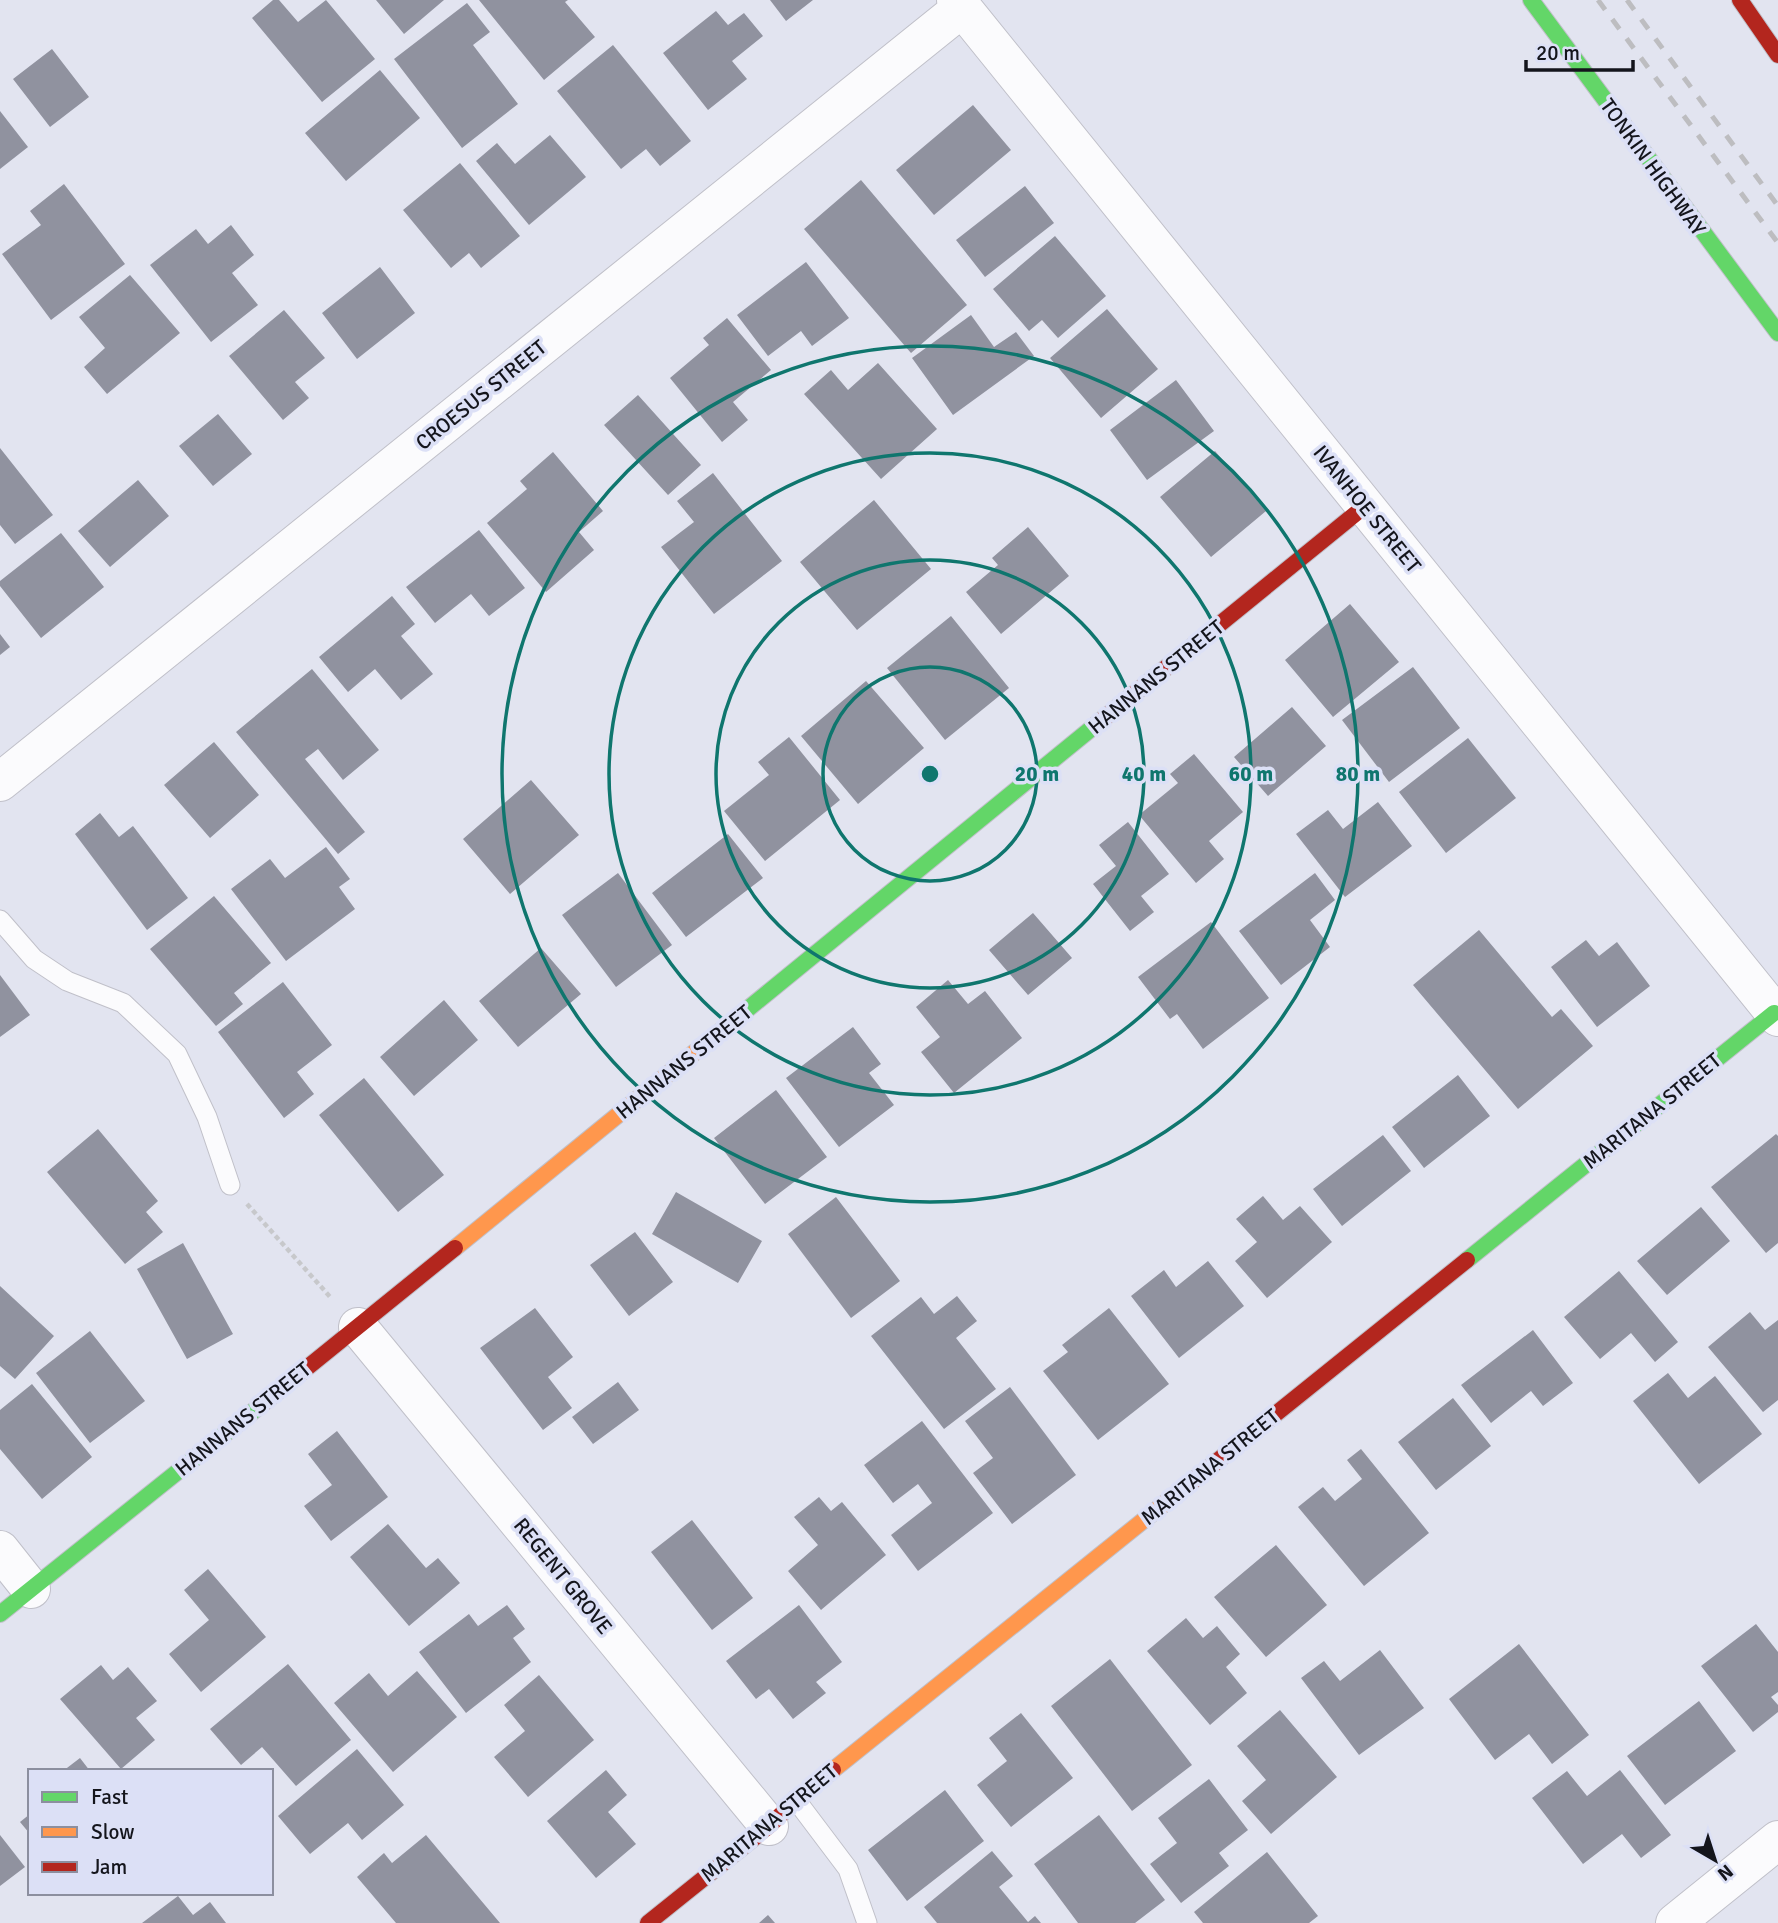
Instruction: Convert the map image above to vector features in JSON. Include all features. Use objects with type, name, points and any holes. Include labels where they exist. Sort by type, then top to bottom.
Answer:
[{"type":"main road","name":"TONKIN HIGHWAY","points":[[1531,0],[1778,333]]},
{"type":"main road","points":[[1740,0],[1778,55]]},
{"type":"main road","points":[[1550,53],[1702,234]]},
{"type":"main road","name":"HANNANS STREET","points":[[0,1614],[358,1327],[1365,506]]},
{"type":"main road","name":"MARITANA STREET","points":[[648,1923],[769,1826],[796,1800],[1776,1015]]},
{"type":"street","name":"IVANHOE STREET","points":[[959,4],[1776,1015]]},
{"type":"street","name":"CROESUS STREET","points":[[0,782],[959,4]]},
{"type":"street","name":"REGENT GROVE","points":[[358,1327],[769,1826]]},
{"type":"street","points":[[0,1550],[31,1589]]},
{"type":"street","points":[[1675,1923],[1778,1840]]},
{"type":"lane","points":[[0,920],[34,959],[67,981],[123,1003],[177,1054],[206,1117],[230,1185]]},
{"type":"lane","points":[[796,1800],[848,1869],[867,1923]]},
{"type":"path","points":[[230,1185],[358,1327]]},
{"type":"building","points":[[273,0],[279,0],[298,22],[326,0],[375,59],[322,102],[252,18]]},
{"type":"building","points":[[376,0],[444,0],[404,34]]},
{"type":"building","points":[[479,0],[568,0],[565,2],[595,37],[544,80]]},
{"type":"building","points":[[770,0],[813,0],[786,21]]},
{"type":"building","points":[[467,3],[490,32],[473,45],[518,104],[462,148],[394,59]]},
{"type":"building","points":[[716,11],[728,25],[744,13],[763,36],[732,61],[747,79],[708,110],[663,53]]},
{"type":"building","points":[[613,45],[691,141],[660,166],[646,149],[621,169],[557,91]]},
{"type":"building","points":[[52,49],[89,97],[50,127],[13,79]]},
{"type":"building","points":[[380,70],[420,118],[346,181],[305,133]]},
{"type":"building","points":[[973,105],[1011,150],[934,215],[896,170]]},
{"type":"building","points":[[0,111],[28,147],[0,169]]},
{"type":"building","points":[[550,135],[586,177],[529,225],[476,161],[497,143],[515,164]]},
{"type":"building","points":[[460,163],[520,236],[481,268],[469,253],[451,268],[403,210]]},
{"type":"building","points":[[861,180],[967,305],[911,353],[804,229]]},
{"type":"building","points":[[64,184],[125,264],[51,320],[2,254],[41,225],[30,211]]},
{"type":"building","points":[[1025,186],[1054,223],[985,277],[956,240]]},
{"type":"building","points":[[231,225],[254,255],[232,273],[258,305],[211,342],[150,265],[196,229],[208,244]]},
{"type":"building","points":[[1055,236],[1106,296],[1058,338],[1042,320],[1029,331],[993,289]]},
{"type":"building","points":[[806,262],[849,318],[812,346],[801,331],[768,356],[737,315]]},
{"type":"building","points":[[380,267],[415,313],[357,359],[322,313]]},
{"type":"building","points":[[130,275],[180,333],[107,394],[84,367],[105,348],[79,317]]},
{"type":"building","points":[[1107,309],[1158,369],[1101,418],[1050,358]]},
{"type":"building","points":[[284,310],[325,358],[295,382],[309,398],[283,420],[229,356]]},
{"type":"building","points":[[971,315],[994,347],[1016,332],[1034,356],[953,415],[912,358]]},
{"type":"building","points":[[727,318],[771,370],[733,402],[748,420],[722,442],[670,378],[709,345],[703,338]]},
{"type":"building","points":[[878,363],[937,429],[881,479],[804,394],[831,370],[848,390]]},
{"type":"building","points":[[1176,380],[1214,431],[1147,480],[1110,430]]},
{"type":"building","points":[[638,395],[701,465],[668,495],[604,425]]},
{"type":"building","points":[[218,414],[252,454],[213,486],[179,446]]},
{"type":"building","points":[[0,448],[53,515],[15,544],[0,525]]},
{"type":"building","points":[[1215,451],[1266,511],[1211,557],[1160,497]]},
{"type":"building","points":[[553,452],[603,511],[579,532],[594,550],[546,592],[487,523],[527,489],[520,481]]},
{"type":"building","points":[[713,473],[782,561],[714,614],[661,547],[694,522],[677,501]]},
{"type":"building","points":[[138,480],[169,516],[110,567],[78,531]]},
{"type":"building","points":[[874,500],[931,569],[857,630],[800,562]]},
{"type":"building","points":[[1028,527],[1069,576],[1001,634],[966,592],[998,565],[992,558]]},
{"type":"building","points":[[479,530],[525,588],[489,616],[471,594],[435,623],[406,587]]},
{"type":"building","points":[[61,533],[104,587],[41,638],[0,586],[0,581]]},
{"type":"building","points":[[392,596],[415,624],[401,636],[433,674],[401,700],[375,669],[348,692],[319,657]]},
{"type":"building","points":[[1350,604],[1399,662],[1333,717],[1285,660]]},
{"type":"building","points":[[951,616],[1009,688],[945,740],[887,668]]},
{"type":"building","points":[[0,634],[10,647],[0,655]]},
{"type":"building","points":[[1413,667],[1460,728],[1389,782],[1342,720]]},
{"type":"building","points":[[312,669],[379,750],[343,780],[318,749],[305,759],[365,832],[338,854],[236,732]]},
{"type":"building","points":[[866,681],[924,748],[858,804],[801,736]]},
{"type":"building","points":[[1292,707],[1326,746],[1268,796],[1234,757]]},
{"type":"building","points":[[789,737],[840,800],[765,861],[724,811],[769,775],[758,762]]},
{"type":"building","points":[[1468,738],[1516,798],[1446,853],[1399,792]]},
{"type":"building","points":[[214,742],[259,795],[210,838],[164,785]]},
{"type":"building","points":[[1194,754],[1243,812],[1209,841],[1224,859],[1196,883],[1139,815],[1178,783],[1170,774]]},
{"type":"building","points":[[531,780],[579,835],[510,894],[463,839]]},
{"type":"building","points":[[1378,802],[1412,846],[1345,897],[1296,834],[1328,810],[1343,829]]},
{"type":"building","points":[[100,813],[119,837],[133,826],[188,898],[147,930],[75,834]]},
{"type":"building","points":[[1128,822],[1169,874],[1141,896],[1154,912],[1130,931],[1093,884],[1116,866],[1099,845]]},
{"type":"building","points":[[728,834],[763,878],[686,937],[652,893]]},
{"type":"building","points":[[326,847],[350,879],[339,887],[355,909],[286,961],[231,889],[270,859],[285,878]]},
{"type":"building","points":[[618,873],[672,945],[616,987],[562,915]]},
{"type":"building","points":[[1315,873],[1335,900],[1310,920],[1330,947],[1281,985],[1239,931]]},
{"type":"building","points":[[214,896],[271,963],[234,993],[243,1004],[216,1026],[150,949]]},
{"type":"building","points":[[1033,913],[1072,958],[1028,995],[989,950]]},
{"type":"building","points":[[1211,922],[1269,998],[1203,1049],[1177,1014],[1170,1019],[1138,977]]},
{"type":"building","points":[[1479,930],[1552,1017],[1561,1009],[1593,1046],[1518,1109],[1413,985]]},
{"type":"building","points":[[1586,940],[1599,956],[1617,942],[1650,986],[1597,1027],[1551,967]]},
{"type":"building","points":[[541,948],[581,994],[518,1047],[479,1001]]},
{"type":"building","points":[[0,975],[30,1015],[0,1037]]},
{"type":"building","points":[[948,980],[968,1004],[985,991],[1022,1038],[954,1093],[921,1052],[940,1037],[916,1007]]},
{"type":"building","points":[[283,982],[332,1045],[297,1072],[314,1094],[284,1118],[218,1032]]},
{"type":"building","points":[[444,1000],[478,1040],[414,1096],[380,1057]]},
{"type":"building","points":[[853,1027],[881,1064],[869,1073],[894,1105],[839,1147],[786,1078]]},
{"type":"building","points":[[1458,1075],[1490,1116],[1424,1168],[1392,1127]]},
{"type":"building","points":[[364,1078],[444,1175],[398,1212],[319,1115]]},
{"type":"building","points":[[776,1090],[827,1157],[765,1204],[714,1138]]},
{"type":"building","points":[[98,1129],[158,1201],[146,1212],[163,1232],[125,1264],[47,1172]]},
{"type":"building","points":[[1776,1134],[1778,1243],[1766,1253],[1711,1187]]},
{"type":"building","points":[[1383,1135],[1411,1171],[1342,1226],[1313,1189]]},
{"type":"building","points":[[676,1192],[762,1241],[738,1283],[652,1234]]},
{"type":"building","points":[[1263,1196],[1283,1220],[1300,1206],[1332,1242],[1267,1298],[1235,1261],[1257,1242],[1236,1219]]},
{"type":"building","points":[[836,1197],[900,1281],[851,1318],[788,1234]]},
{"type":"building","points":[[1701,1207],[1730,1241],[1667,1295],[1637,1261]]},
{"type":"building","points":[[635,1232],[673,1282],[629,1316],[590,1265]]},
{"type":"building","points":[[183,1243],[233,1334],[187,1359],[137,1269]]},
{"type":"building","points":[[1208,1261],[1244,1306],[1179,1358],[1131,1296],[1164,1270],[1176,1287]]},
{"type":"building","points":[[1619,1271],[1678,1342],[1655,1362],[1631,1333],[1600,1359],[1564,1317]]},
{"type":"building","points":[[0,1286],[54,1336],[15,1379],[0,1366]]},
{"type":"building","points":[[957,1296],[977,1321],[956,1338],[996,1389],[944,1429],[871,1336],[921,1297],[934,1314]]},
{"type":"building","points":[[535,1308],[573,1357],[548,1377],[572,1408],[543,1430],[480,1348]]},
{"type":"building","points":[[1109,1308],[1169,1384],[1098,1440],[1043,1371],[1068,1352],[1062,1345]]},
{"type":"building","points":[[1750,1312],[1765,1330],[1778,1320],[1778,1400],[1763,1412],[1708,1347]]},
{"type":"building","points":[[1533,1330],[1573,1383],[1543,1406],[1531,1391],[1491,1423],[1461,1385]]},
{"type":"building","points":[[90,1331],[145,1401],[90,1443],[36,1373]]},
{"type":"building","points":[[1668,1373],[1688,1398],[1715,1376],[1762,1434],[1699,1484],[1633,1401]]},
{"type":"building","points":[[618,1382],[639,1410],[593,1444],[572,1417]]},
{"type":"building","points":[[32,1384],[92,1457],[42,1499],[0,1449],[0,1410]]},
{"type":"building","points":[[1010,1387],[1076,1475],[1012,1524],[973,1473],[993,1458],[965,1421]]},
{"type":"building","points":[[1453,1398],[1491,1446],[1436,1490],[1398,1442]]},
{"type":"building","points":[[922,1421],[993,1513],[918,1571],[891,1535],[932,1503],[918,1484],[893,1503],[864,1465]]},
{"type":"building","points":[[337,1431],[388,1497],[331,1541],[304,1506],[332,1485],[308,1454]]},
{"type":"building","points":[[1361,1449],[1429,1533],[1364,1586],[1298,1507],[1323,1487],[1335,1501],[1362,1479],[1347,1460]]},
{"type":"building","points":[[819,1497],[831,1511],[842,1502],[886,1555],[821,1610],[788,1571],[818,1545],[794,1517]]},
{"type":"building","points":[[692,1520],[753,1598],[712,1630],[651,1552]]},
{"type":"building","points":[[388,1524],[426,1568],[438,1558],[460,1583],[409,1626],[350,1557]]},
{"type":"building","points":[[1276,1545],[1327,1605],[1266,1657],[1214,1597]]},
{"type":"building","points":[[208,1569],[266,1637],[201,1692],[169,1654],[209,1620],[184,1590]]},
{"type":"building","points":[[507,1605],[525,1629],[513,1638],[531,1662],[466,1713],[419,1652],[469,1614],[478,1626]]},
{"type":"building","points":[[799,1605],[842,1662],[816,1682],[826,1693],[793,1719],[769,1689],[756,1699],[726,1661]]},
{"type":"building","points":[[1186,1618],[1203,1638],[1217,1626],[1240,1654],[1226,1667],[1247,1693],[1210,1725],[1147,1651]]},
{"type":"building","points":[[1756,1624],[1778,1652],[1778,1692],[1771,1697],[1778,1705],[1778,1712],[1753,1732],[1701,1666]]},
{"type":"building","points":[[1519,1644],[1589,1735],[1552,1764],[1529,1734],[1495,1760],[1449,1699]]},
{"type":"building","points":[[1380,1650],[1424,1708],[1359,1755],[1301,1678],[1324,1661],[1340,1681]]},
{"type":"building","points":[[1110,1659],[1192,1765],[1132,1811],[1051,1706]]},
{"type":"building","points":[[288,1664],[351,1740],[296,1786],[262,1747],[241,1765],[210,1729]]},
{"type":"building","points":[[101,1665],[113,1680],[128,1667],[157,1701],[136,1718],[155,1740],[121,1769],[60,1699]]},
{"type":"building","points":[[417,1671],[457,1717],[393,1772],[334,1703],[369,1673],[388,1696]]},
{"type":"building","points":[[539,1675],[594,1740],[528,1797],[494,1757],[525,1731],[504,1705]]},
{"type":"building","points":[[1699,1701],[1736,1751],[1665,1805],[1627,1756]]},
{"type":"building","points":[[1280,1710],[1337,1777],[1271,1834],[1242,1801],[1266,1780],[1237,1746]]},
{"type":"building","points":[[1021,1713],[1073,1778],[1011,1827],[977,1785],[1007,1761],[989,1738]]},
{"type":"building","points":[[357,1749],[404,1805],[362,1840],[348,1823],[310,1854],[278,1816]]},
{"type":"building","points":[[80,1758],[88,1769],[66,1769]]},
{"type":"building","points":[[606,1770],[627,1795],[608,1812],[636,1844],[596,1878],[547,1821]]},
{"type":"building","points":[[1620,1770],[1671,1835],[1641,1858],[1622,1834],[1583,1864],[1532,1798],[1567,1771],[1587,1796]]},
{"type":"building","points":[[1209,1779],[1248,1830],[1219,1853],[1229,1866],[1181,1903],[1150,1864],[1177,1843],[1158,1818]]},
{"type":"building","points":[[945,1790],[984,1841],[907,1901],[868,1850]]},
{"type":"building","points":[[1099,1815],[1165,1900],[1135,1923],[1078,1923],[1034,1864]]},
{"type":"building","points":[[28,1816],[28,1832],[20,1822]]},
{"type":"building","points":[[0,1835],[25,1867],[0,1886]]},
{"type":"building","points":[[426,1835],[500,1923],[396,1923],[357,1877],[384,1853],[392,1863]]},
{"type":"building","points":[[992,1851],[1013,1876],[999,1887],[1028,1922],[1035,1916],[1041,1923],[937,1923],[924,1907]]},
{"type":"building","points":[[1267,1852],[1318,1916],[1309,1923],[1203,1923],[1194,1912]]},
{"type":"building","points":[[178,1896],[193,1915],[210,1902],[226,1923],[142,1923]]},
{"type":"building","points":[[768,1915],[775,1923],[759,1923]]},
{"type":"railway","points":[[1598,0],[1778,243]]},
{"type":"railway","points":[[1627,0],[1778,206]]},
{"type":"traffic: fast","points":[[1531,0],[1778,333]]},
{"type":"traffic: fast","points":[[711,1039],[1103,719]]},
{"type":"traffic: fast","points":[[1467,1260],[1774,1013]]},
{"type":"traffic: fast","points":[[0,1614],[261,1405]]},
{"type":"traffic: slow","points":[[455,1248],[711,1039]]},
{"type":"traffic: slow","points":[[833,1770],[1185,1487]]},
{"type":"traffic: jam","points":[[1740,0],[1778,55]]},
{"type":"traffic: jam","points":[[1103,719],[1365,506]]},
{"type":"traffic: jam","points":[[261,1405],[455,1248]]},
{"type":"traffic: jam","points":[[1185,1487],[1467,1260]]},
{"type":"traffic: jam","points":[[648,1923],[769,1826],[833,1770]]}]
